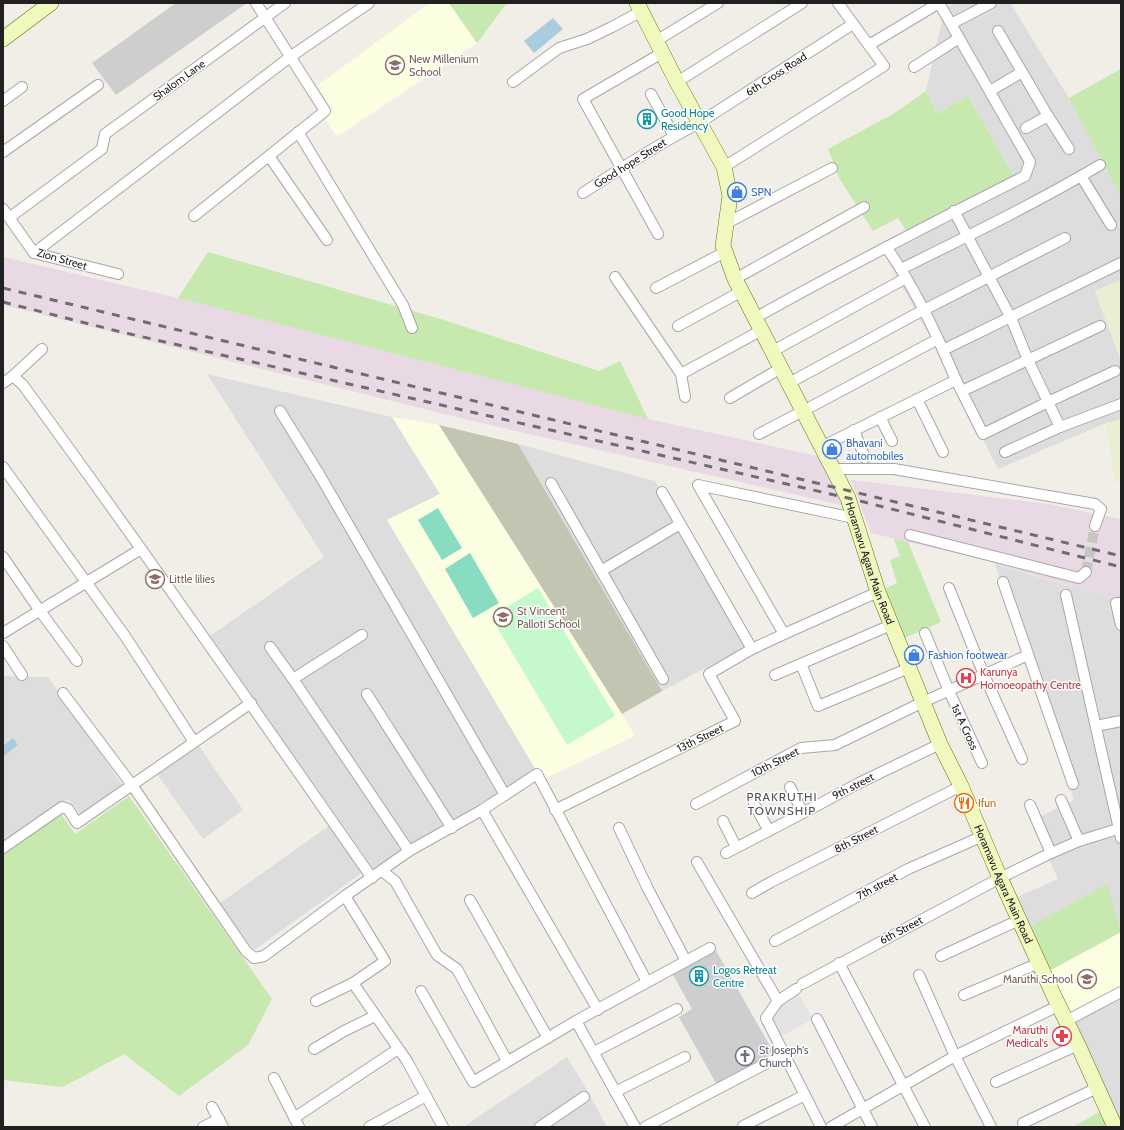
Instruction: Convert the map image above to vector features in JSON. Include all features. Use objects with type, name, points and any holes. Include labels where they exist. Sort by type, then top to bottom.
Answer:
[{"type":"street","points":[[3,39],[51,3]]},
{"type":"street","points":[[194,216],[325,111],[256,3]]},
{"type":"street","name":"Shalom Lane","points":[[9,218],[102,150],[105,134],[285,3]]},
{"type":"street","points":[[34,253],[290,57],[369,3]]},
{"type":"street","points":[[658,234],[583,99],[659,47],[718,3]]},
{"type":"street","points":[[677,82],[802,3]]},
{"type":"street","points":[[724,167],[884,66],[838,3]]},
{"type":"street","points":[[681,374],[818,283],[954,211],[1025,176],[1030,162],[939,3],[869,45]]},
{"type":"street","points":[[951,24],[991,3]]},
{"type":"street","points":[[513,82],[559,48],[586,39],[612,27],[638,7]]},
{"type":"street","name":"Horamavu Agara Main Road","points":[[638,7],[724,167],[730,196],[723,246],[725,252],[758,324],[848,498],[878,592],[940,744],[961,786],[1000,878],[1115,1127]]},
{"type":"street","name":"6th Cross Road","points":[[699,123],[853,24]]},
{"type":"street","points":[[998,31],[1069,149]]},
{"type":"street","points":[[914,68],[959,38]]},
{"type":"street","points":[[990,91],[1022,72]]},
{"type":"street","points":[[3,152],[98,84]]},
{"type":"street","points":[[3,101],[22,87]]},
{"type":"street","name":"Good hope Street","points":[[651,94],[674,136]]},
{"type":"street","points":[[1026,128],[1048,116]]},
{"type":"street","name":"Good hope Street","points":[[583,193],[674,136],[699,123]]},
{"type":"street","points":[[298,132],[403,305],[412,328]]},
{"type":"street","points":[[269,156],[327,240]]},
{"type":"street","points":[[773,351],[967,237],[1100,165]]},
{"type":"street","points":[[727,223],[832,168]]},
{"type":"street","points":[[1081,176],[1111,225]]},
{"type":"street","points":[[678,326],[739,285],[864,207]]},
{"type":"street","name":"Zion Street","points":[[3,209],[34,253],[118,274]]},
{"type":"street","points":[[954,211],[1011,318],[1028,360],[1060,427]]},
{"type":"street","points":[[789,383],[924,310],[1065,238]]},
{"type":"street","points":[[886,248],[904,273],[924,310],[956,380],[985,437],[1048,402],[1115,371]]},
{"type":"street","points":[[656,288],[725,252]]},
{"type":"street","points":[[943,350],[1011,318],[1121,262]]},
{"type":"street","points":[[615,277],[681,374],[685,397]]},
{"type":"street","points":[[962,391],[1100,326]]},
{"type":"street","points":[[759,434],[938,339]]},
{"type":"street","points":[[3,383],[42,349]]},
{"type":"street","points":[[730,398],[781,368]]},
{"type":"street","points":[[12,376],[23,385],[141,549],[251,703],[372,878]]},
{"type":"street","points":[[821,447],[956,380]]},
{"type":"street","points":[[917,399],[943,452]]},
{"type":"street","points":[[1005,452],[1060,427],[1121,404]]},
{"type":"street","points":[[280,411],[319,474],[505,795]]},
{"type":"street","points":[[880,417],[892,441]]},
{"type":"street","points":[[854,430],[865,458]]},
{"type":"street","points":[[3,467],[125,636],[194,742]]},
{"type":"street","points":[[833,470],[894,468],[1095,504],[1101,509],[1095,526]]},
{"type":"street","points":[[551,483],[663,679]]},
{"type":"street","points":[[784,634],[698,485],[854,518]]},
{"type":"street","points":[[662,492],[752,650]]},
{"type":"street","points":[[601,571],[680,524]]},
{"type":"street","points":[[910,535],[1079,578],[1086,572]]},
{"type":"street","points":[[3,633],[141,549]]},
{"type":"street","points":[[3,557],[77,661]]},
{"type":"street","points":[[1003,582],[1073,784]]},
{"type":"street","points":[[949,588],[984,675],[1022,759]]},
{"type":"street","name":"13th Street","points":[[556,810],[735,721],[709,674],[784,634],[878,592]]},
{"type":"street","points":[[1066,595],[1120,831]]},
{"type":"street","points":[[1121,603],[1116,603],[1121,625]]},
{"type":"street","points":[[775,675],[891,625]]},
{"type":"street","name":"1st A Cross","points":[[925,633],[949,691],[982,763]]},
{"type":"street","points":[[293,679],[362,635]]},
{"type":"street","points":[[3,646],[22,675]]},
{"type":"street","points":[[270,647],[409,852]]},
{"type":"street","name":"10th Street","points":[[696,804],[801,748],[835,745],[923,702],[1028,655]]},
{"type":"street","points":[[801,664],[818,706],[909,668]]},
{"type":"street","points":[[63,693],[132,785],[246,951],[254,958],[264,956],[345,896],[409,852],[482,810],[537,774],[647,982]]},
{"type":"street","points":[[368,694],[452,828]]},
{"type":"street","points":[[3,848],[62,807],[68,809],[77,823],[251,703]]},
{"type":"street","points":[[1096,726],[1121,720]]},
{"type":"street","name":"9th street","points":[[726,853],[859,783],[940,744]]},
{"type":"street","name":"8th Street","points":[[752,892],[961,786]]},
{"type":"street","points":[[790,787],[803,813]]},
{"type":"street","points":[[1061,800],[1079,841]]},
{"type":"street","points":[[754,804],[769,831]]},
{"type":"street","points":[[1030,805],[1051,853]]},
{"type":"street","points":[[482,810],[598,1010]]},
{"type":"street","points":[[723,821],[736,847]]},
{"type":"street","points":[[619,828],[648,890],[686,961]]},
{"type":"street","name":"6th Street","points":[[778,1001],[799,986],[839,963],[1000,878],[1079,841],[1120,831]]},
{"type":"street","name":"7th street","points":[[775,941],[908,869],[983,836]]},
{"type":"street","points":[[697,862],[778,1001],[766,1018],[821,1127]]},
{"type":"street","points":[[382,871],[395,881],[437,955],[458,969],[507,1061]]},
{"type":"street","points":[[316,1001],[353,984],[385,961],[345,896]]},
{"type":"street","points":[[470,900],[548,1038]]},
{"type":"street","points":[[941,956],[1019,920]]},
{"type":"street","points":[[421,991],[473,1082],[576,1021],[710,948]]},
{"type":"street","points":[[839,963],[925,1127]]},
{"type":"street","points":[[964,995],[1039,963]]},
{"type":"street","points":[[919,975],[955,1056],[991,1127]]},
{"type":"street","points":[[353,984],[407,1061],[443,1127]]},
{"type":"street","points":[[1066,1021],[1121,992]]},
{"type":"street","points":[[830,1127],[955,1056],[1058,1006]]},
{"type":"street","points":[[594,1052],[676,1009]]},
{"type":"street","points":[[314,1049],[344,1031],[375,1016]]},
{"type":"street","points":[[817,1019],[872,1127]]},
{"type":"street","points":[[576,1021],[635,1127]]},
{"type":"street","points":[[996,1082],[1078,1045]]},
{"type":"street","points":[[294,1118],[398,1049]]},
{"type":"street","points":[[645,1127],[784,1054]]},
{"type":"street","points":[[615,1092],[685,1057]]},
{"type":"street","points":[[274,1078],[300,1127]]},
{"type":"street","points":[[1023,1123],[1097,1088]]},
{"type":"street","points":[[743,1126],[805,1095]]},
{"type":"street","points":[[369,1127],[426,1096]]},
{"type":"street","points":[[540,1127],[554,1123],[584,1097]]},
{"type":"street","points":[[203,1127],[221,1123],[212,1107]]},
{"type":"shaded area","points":[[176,3],[247,3],[116,95],[92,63]]},
{"type":"shaded area","name":"New Millenium School","points":[[429,3],[449,3],[477,43],[337,137],[323,116],[333,110],[317,86]]},
{"type":"shaded area","points":[[956,3],[1010,3],[1069,98],[1121,197],[1121,280],[1095,291],[1121,361],[1121,420],[1106,423],[998,469],[946,366],[882,250],[1014,177],[968,96],[937,114],[926,91],[945,7]]},
{"type":"shaded area","points":[[3,257],[178,298],[648,419],[822,457],[845,506],[481,423],[3,305]]},
{"type":"shaded area","points":[[1121,280],[1121,361],[1095,291]]},
{"type":"shaded area","points":[[207,374],[392,417],[440,494],[387,520],[536,770],[373,868],[210,636],[324,557]]},
{"type":"shaded area","name":"St Vincent Palloti School","points":[[392,417],[439,425],[635,736],[542,780],[387,520],[440,494]]},
{"type":"shaded area","points":[[1121,420],[1121,483],[1115,482],[1106,423]]},
{"type":"shaded area","points":[[439,425],[518,444],[662,691],[622,714]]},
{"type":"shaded area","points":[[518,444],[655,481],[749,645],[662,691]]},
{"type":"shaded area","points":[[851,480],[1048,504],[1121,519],[1121,601],[984,560],[871,533]]},
{"type":"shaded area","points":[[995,564],[1121,601],[1121,933],[1107,884],[1029,927],[1015,898],[1058,879],[1031,821],[1074,800]]},
{"type":"shaded area","points":[[3,676],[48,677],[123,786],[81,815],[68,799],[3,843]]},
{"type":"shaded area","points":[[199,746],[243,810],[203,839],[157,774]]},
{"type":"shaded area","points":[[330,825],[363,872],[254,950],[220,903]]},
{"type":"shaded area","name":"Maruthi School","points":[[1121,932],[1121,987],[1068,1013],[1049,971]]},
{"type":"shaded area","points":[[715,949],[775,1055],[718,1087],[679,1017],[692,1009],[672,973]]},
{"type":"shaded area","points":[[798,993],[813,1019],[780,1037],[765,1011]]},
{"type":"shaded area","points":[[1121,996],[1121,1127],[1071,1023]]},
{"type":"shaded area","points":[[567,1057],[607,1127],[463,1127]]},
{"type":"green space","points":[[449,3],[507,3],[477,43]]},
{"type":"green space","points":[[1121,69],[1121,197],[1069,98]]},
{"type":"green space","points":[[926,91],[937,114],[968,96],[1014,177],[909,235],[898,218],[873,231],[839,178],[828,149],[893,114]]},
{"type":"green space","points":[[208,252],[444,320],[599,371],[620,361],[648,419],[178,298]]},
{"type":"green space","points":[[438,508],[462,548],[442,560],[418,520]]},
{"type":"green space","points":[[894,539],[908,542],[941,622],[902,639],[883,590],[897,583],[890,560],[900,556]]},
{"type":"green space","points":[[470,553],[499,603],[473,618],[445,569]]},
{"type":"green space","points":[[538,588],[615,716],[567,745],[491,617]]},
{"type":"green space","points":[[129,796],[272,999],[248,1045],[179,1096],[124,1054],[63,1087],[3,1080],[3,855],[61,814],[75,834]]},
{"type":"green space","points":[[1107,884],[1121,932],[1049,971],[1029,927]]},
{"type":"green space","points":[[1100,1112],[1108,1127],[1072,1127]]},
{"type":"water","points":[[553,18],[563,29],[534,53],[524,41]]},
{"type":"water","points":[[13,738],[18,745],[3,757],[3,746]]},
{"type":"tunnel","points":[[1086,572],[1095,526]]},
{"type":"railway","points":[[3,288],[1121,556]]},
{"type":"railway","points":[[3,302],[117,331],[848,498],[1121,567]]},
{"type":"place","name":"New Millenium School","points":[[395,65]]},
{"type":"place","name":"Good Hope Residency","points":[[647,119]]},
{"type":"place","name":"SPN","points":[[737,192]]},
{"type":"place","name":"Bhavani automobiles","points":[[832,449]]},
{"type":"place","name":"Little lilies","points":[[155,579]]},
{"type":"place","name":"St Vincent Palloti School","points":[[503,617]]},
{"type":"place","name":"Fashion footwear","points":[[914,655]]},
{"type":"place","name":"Karunya Homoeopathy Centre","points":[[966,678]]},
{"type":"place","name":"Ifun","points":[[964,803]]},
{"type":"place","name":"Logos Retreat Centre","points":[[699,976]]},
{"type":"place","name":"Maruthi School","points":[[1087,979]]},
{"type":"place","name":"Maruthi Medical's","points":[[1062,1036]]},
{"type":"place","name":"St Joseph's Church","points":[[745,1056]]},
{"type":"district","name":"PRAKRUTHI TOWNSHIP","points":[[782,804]]}]
